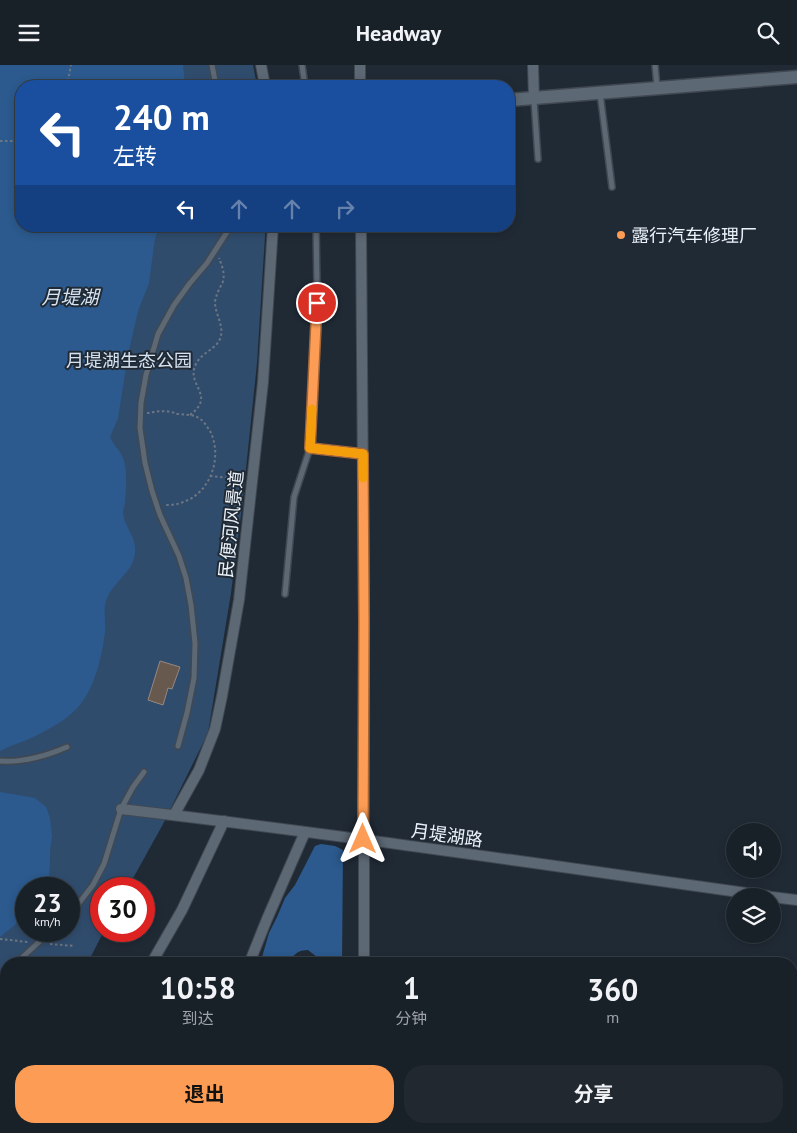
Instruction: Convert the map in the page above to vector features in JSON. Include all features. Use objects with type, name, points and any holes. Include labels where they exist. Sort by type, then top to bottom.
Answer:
[{"type":"street","points":[[261,65],[263,80]]},
{"type":"street","points":[[360,65],[360,80]]},
{"type":"street","points":[[533,65],[534,98]]},
{"type":"street","points":[[515,100],[797,77]]},
{"type":"street","name":"民便河风景道","points":[[174,815],[199,770],[215,729],[239,601],[263,382],[273,232]]},
{"type":"street","points":[[361,232],[364,957]]},
{"type":"street","name":"月堤湖路","points":[[121,809],[305,831],[726,890]]},
{"type":"street","points":[[155,957],[182,909],[224,821]]},
{"type":"street","points":[[252,957],[305,831]]},
{"type":"street","points":[[781,898],[797,900]]},
{"type":"lane","points":[[212,65],[215,80]]},
{"type":"lane","points":[[302,65],[304,80]]},
{"type":"lane","points":[[655,65],[657,88]]},
{"type":"lane","points":[[600,93],[612,187]]},
{"type":"lane","points":[[534,98],[538,159]]},
{"type":"lane","points":[[178,746],[194,678],[195,643],[191,605],[186,578],[179,556],[152,491],[145,463],[140,414],[146,375],[158,335],[174,305],[208,263],[227,232]]},
{"type":"lane","points":[[286,594],[294,497],[310,448],[317,285],[316,232]]},
{"type":"lane","points":[[310,448],[363,454]]},
{"type":"lane","points":[[3,761],[36,758],[67,747]]},
{"type":"lane","points":[[80,902],[93,885],[104,864],[121,809],[144,771]]},
{"type":"lane","points":[[23,957],[39,942]]},
{"type":"path","points":[[68,80],[71,65]]},
{"type":"path","points":[[0,141],[15,141]]},
{"type":"path","points":[[190,415],[197,409],[202,399],[195,381],[196,364],[218,343],[221,337],[222,328],[215,300],[224,275],[216,251]]},
{"type":"path","points":[[140,414],[165,411],[190,415],[201,419],[216,447],[214,469],[204,487],[193,498],[183,503],[157,505]]},
{"type":"path","points":[[210,475],[235,479],[252,479]]},
{"type":"path","points":[[0,939],[11,940]]},
{"type":"green space","name":"月堤湖生态公园","points":[[0,65],[253,65],[256,80],[15,80],[15,232],[265,232],[257,363],[242,507],[231,593],[208,733],[162,826],[134,877],[90,877],[90,942],[98,942],[91,957],[0,957]]},
{"type":"water","name":"月堤湖","points":[[0,65],[183,65],[184,80],[15,80],[15,232],[158,232],[149,283],[138,311],[128,355],[118,418],[110,437],[121,454],[125,466],[126,491],[123,513],[134,542],[135,553],[133,560],[127,572],[113,588],[106,601],[102,651],[97,671],[85,698],[69,716],[57,724],[44,732],[0,751]]},
{"type":"water","points":[[0,792],[35,798],[46,807],[50,818],[52,837],[49,877],[15,877],[15,925],[0,937]]},
{"type":"water","points":[[321,844],[335,846],[343,850],[342,957],[317,957],[308,950],[296,953],[293,957],[262,957],[269,933],[285,898],[295,885],[315,846]]},
{"type":"building","points":[[160,661],[180,667],[172,689],[168,688],[163,705],[148,700]]},
{"type":"slow traffic","points":[[312,409],[310,448],[363,454],[363,478]]},
{"type":"place","name":"露行汽车修理厂","points":[[621,235]]},
{"type":"route","points":[[317,303],[310,448],[363,454],[363,839]]}]
